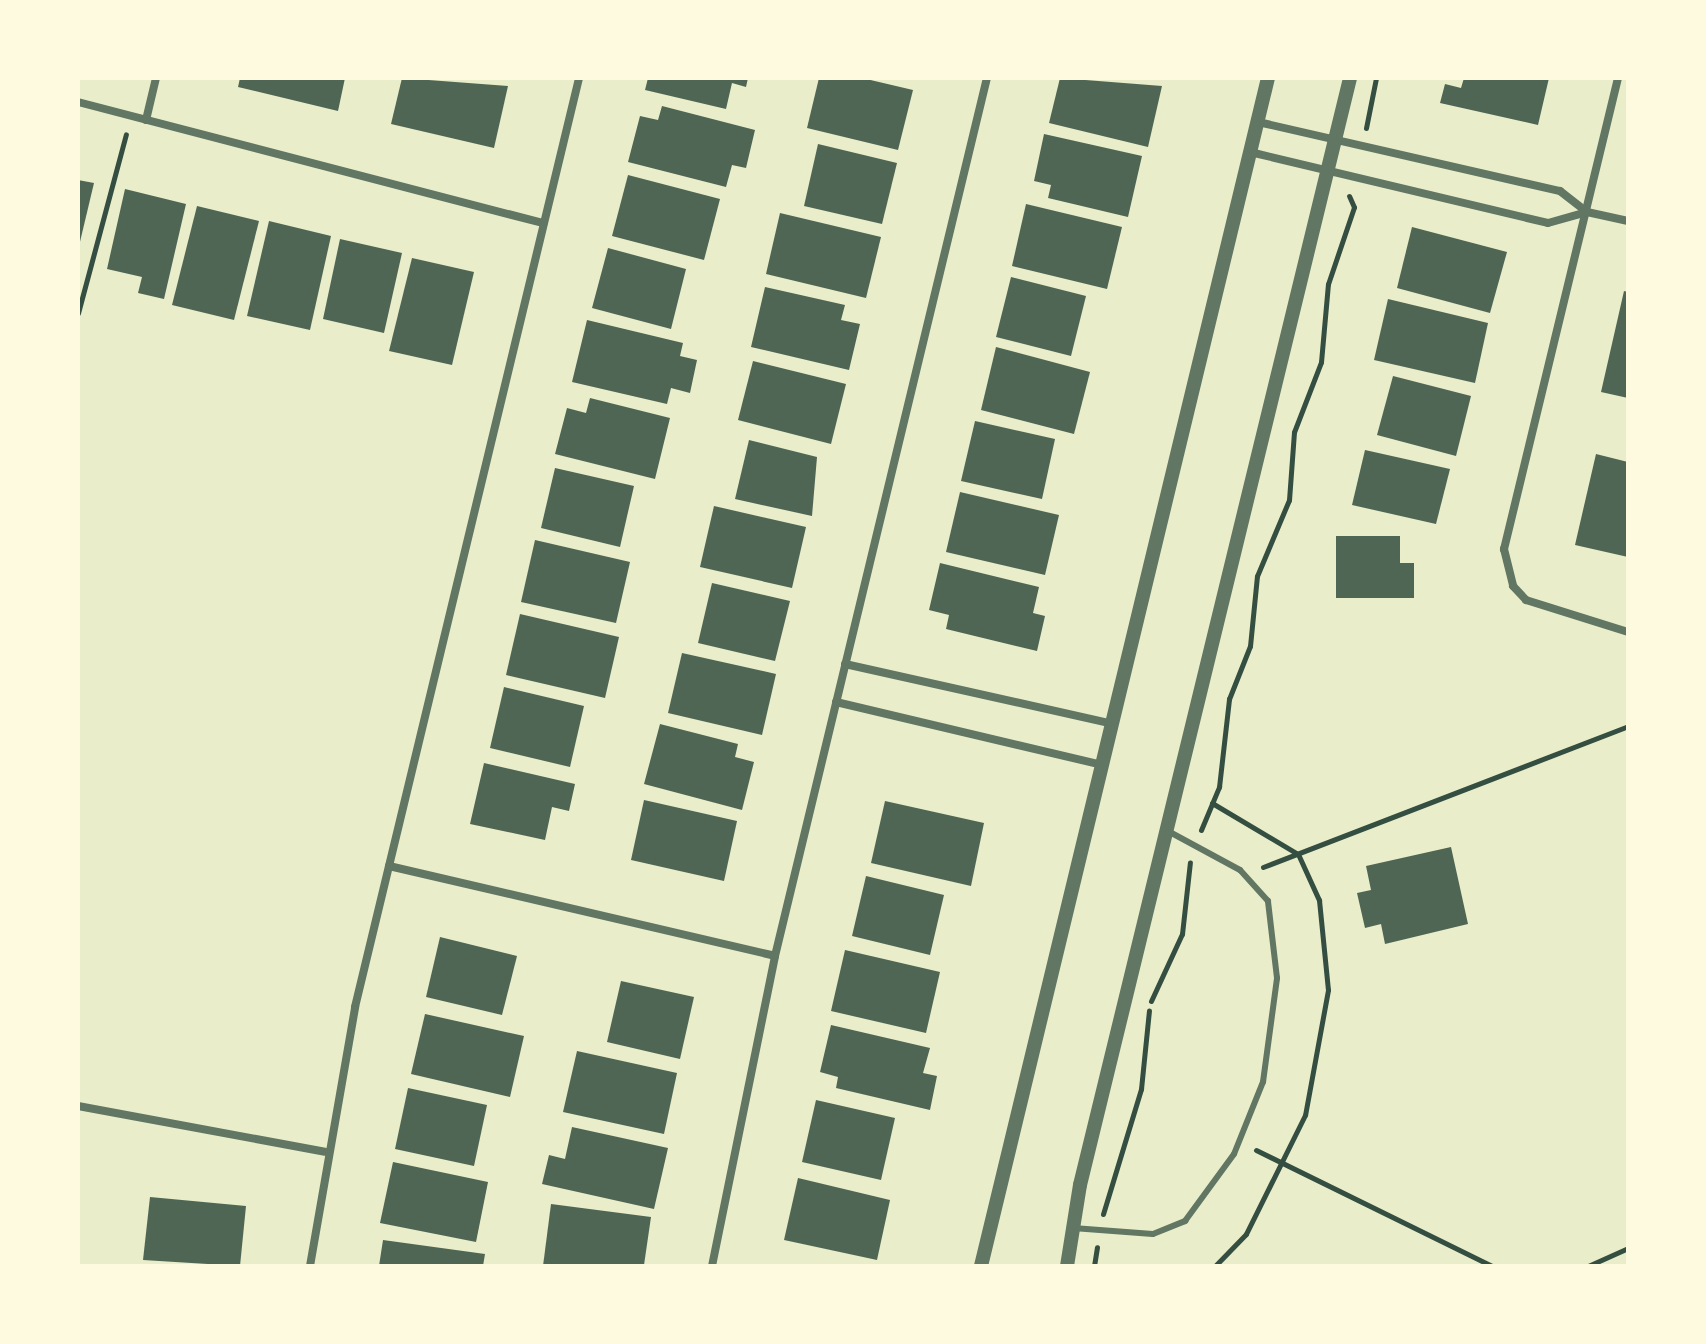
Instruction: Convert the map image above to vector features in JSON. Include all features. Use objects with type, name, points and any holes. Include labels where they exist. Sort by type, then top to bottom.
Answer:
[{"type":"street","points":[[146,120],[156,78]]},
{"type":"street","points":[[310,1266],[325,1152],[389,866],[579,78]]},
{"type":"street","points":[[712,1266],[775,956],[987,78]]},
{"type":"street","points":[[981,1266],[1099,764],[1268,78]]},
{"type":"street","points":[[1067,1266],[1073,1228],[1166,830],[1350,78]]},
{"type":"street","points":[[1618,78],[1507,531],[1506,569],[1526,600],[1628,632]]},
{"type":"street","points":[[78,102],[544,223]]},
{"type":"street","points":[[1258,122],[1560,191],[1587,212],[1628,221]]},
{"type":"street","points":[[1250,152],[1548,223],[1587,212]]},
{"type":"street","points":[[845,664],[1110,723]]},
{"type":"street","points":[[836,702],[1099,764]]},
{"type":"street","points":[[389,866],[775,956]]},
{"type":"street","points":[[78,1106],[325,1152]]},
{"type":"lane","points":[[1073,1228],[1168,1233],[1202,1205],[1240,1141],[1263,1082],[1277,978],[1268,901],[1245,874],[1166,830]]},
{"type":"path","points":[[1361,146],[1376,78]]},
{"type":"path","points":[[78,313],[130,116]]},
{"type":"path","points":[[1094,1266],[1100,1230],[1141,1089],[1150,1006],[1182,934],[1195,844],[1219,787],[1229,699],[1250,646],[1257,576],[1289,500],[1294,432],[1321,362],[1328,284],[1354,207],[1354,177]]},
{"type":"path","points":[[1245,874],[1628,726]]},
{"type":"path","points":[[1240,1141],[1492,1266]]},
{"type":"path","points":[[1588,1266],[1628,1248]]},
{"type":"building","points":[[240,78],[345,78],[338,111],[238,87]]},
{"type":"building","points":[[402,78],[508,86],[494,148],[391,124]]},
{"type":"building","points":[[648,78],[748,78],[746,87],[732,83],[726,109],[645,90]]},
{"type":"building","points":[[819,78],[862,78],[913,90],[898,150],[807,128]]},
{"type":"building","points":[[1060,78],[1162,86],[1148,147],[1049,123]]},
{"type":"building","points":[[1464,78],[1549,78],[1538,125],[1440,103],[1445,84],[1461,88]]},
{"type":"building","points":[[662,106],[755,130],[746,168],[732,165],[726,187],[628,162],[640,116],[658,120]]},
{"type":"building","points":[[1044,134],[1142,156],[1128,217],[1048,198],[1051,185],[1034,181]]},
{"type":"building","points":[[818,144],[897,163],[882,224],[804,206]]},
{"type":"building","points":[[628,175],[720,199],[704,260],[612,236]]},
{"type":"building","points":[[78,180],[94,183],[79,246],[78,246]]},
{"type":"building","points":[[125,189],[186,204],[164,299],[138,293],[142,277],[107,269]]},
{"type":"building","points":[[1026,204],[1122,227],[1107,289],[1012,266]]},
{"type":"building","points":[[197,206],[259,221],[234,320],[172,305]]},
{"type":"building","points":[[780,213],[881,237],[866,298],[766,274]]},
{"type":"building","points":[[269,221],[331,236],[310,330],[247,316]]},
{"type":"building","points":[[1412,227],[1507,252],[1490,313],[1397,288]]},
{"type":"building","points":[[340,239],[402,253],[384,333],[323,319]]},
{"type":"building","points":[[608,248],[686,269],[671,329],[592,308]]},
{"type":"building","points":[[412,258],[474,272],[452,365],[389,351]]},
{"type":"building","points":[[1011,277],[1086,296],[1071,356],[996,337]]},
{"type":"building","points":[[765,287],[845,305],[841,320],[860,324],[849,370],[751,347]]},
{"type":"building","points":[[1624,291],[1628,292],[1628,398],[1601,392]]},
{"type":"building","points":[[1388,299],[1488,323],[1475,383],[1374,360]]},
{"type":"building","points":[[587,320],[683,343],[680,356],[697,360],[690,393],[671,388],[667,404],[572,382]]},
{"type":"building","points":[[996,347],[1090,372],[1074,434],[981,410]]},
{"type":"building","points":[[753,361],[846,384],[831,444],[738,420]]},
{"type":"building","points":[[1393,376],[1471,396],[1456,456],[1377,435]]},
{"type":"building","points":[[590,398],[670,418],[655,479],[555,454],[567,408],[586,413]]},
{"type":"building","points":[[975,421],[1055,439],[1042,499],[961,481]]},
{"type":"building","points":[[749,440],[817,457],[812,516],[735,499]]},
{"type":"building","points":[[1365,450],[1450,469],[1436,524],[1352,505]]},
{"type":"building","points":[[1596,454],[1628,462],[1628,557],[1575,545]]},
{"type":"building","points":[[555,468],[634,486],[620,547],[541,528]]},
{"type":"building","points":[[960,492],[1059,515],[1045,575],[946,552]]},
{"type":"building","points":[[714,506],[806,527],[792,588],[700,567]]},
{"type":"building","points":[[1336,536],[1400,536],[1400,563],[1414,563],[1414,598],[1336,598]]},
{"type":"building","points":[[535,540],[630,562],[616,623],[521,602]]},
{"type":"building","points":[[940,563],[1039,587],[1033,613],[1045,616],[1037,651],[946,629],[949,615],[929,610]]},
{"type":"building","points":[[712,583],[790,601],[775,661],[698,643]]},
{"type":"building","points":[[520,614],[619,637],[605,698],[506,675]]},
{"type":"building","points":[[682,653],[776,674],[762,735],[668,713]]},
{"type":"building","points":[[504,687],[584,706],[570,767],[490,748]]},
{"type":"building","points":[[660,724],[738,744],[735,757],[754,762],[742,810],[644,784]]},
{"type":"building","points":[[484,763],[575,784],[569,811],[552,807],[545,840],[470,824]]},
{"type":"building","points":[[644,800],[737,821],[724,881],[631,860]]},
{"type":"building","points":[[885,801],[984,823],[971,886],[871,863]]},
{"type":"building","points":[[1451,847],[1468,924],[1385,944],[1381,924],[1365,928],[1357,893],[1371,890],[1366,866]]},
{"type":"building","points":[[866,876],[944,895],[930,955],[852,936]]},
{"type":"building","points":[[440,937],[517,956],[502,1015],[426,997]]},
{"type":"building","points":[[845,950],[940,972],[926,1033],[831,1011]]},
{"type":"building","points":[[621,981],[694,997],[680,1059],[607,1042]]},
{"type":"building","points":[[425,1014],[524,1036],[510,1097],[411,1074]]},
{"type":"building","points":[[831,1025],[930,1048],[923,1073],[937,1076],[930,1110],[836,1088],[838,1077],[820,1072]]},
{"type":"building","points":[[577,1051],[677,1073],[664,1134],[563,1112]]},
{"type":"building","points":[[408,1088],[487,1105],[474,1166],[395,1149]]},
{"type":"building","points":[[816,1100],[895,1118],[881,1180],[802,1162]]},
{"type":"building","points":[[572,1127],[668,1148],[654,1209],[542,1184],[549,1155],[565,1159]]},
{"type":"building","points":[[393,1162],[488,1182],[476,1242],[380,1223]]},
{"type":"building","points":[[798,1178],[890,1200],[877,1260],[784,1240]]},
{"type":"building","points":[[150,1197],[246,1206],[240,1266],[143,1260]]},
{"type":"building","points":[[551,1204],[651,1217],[644,1265],[543,1266]]},
{"type":"building","points":[[383,1240],[485,1254],[483,1266],[379,1266]]}]
